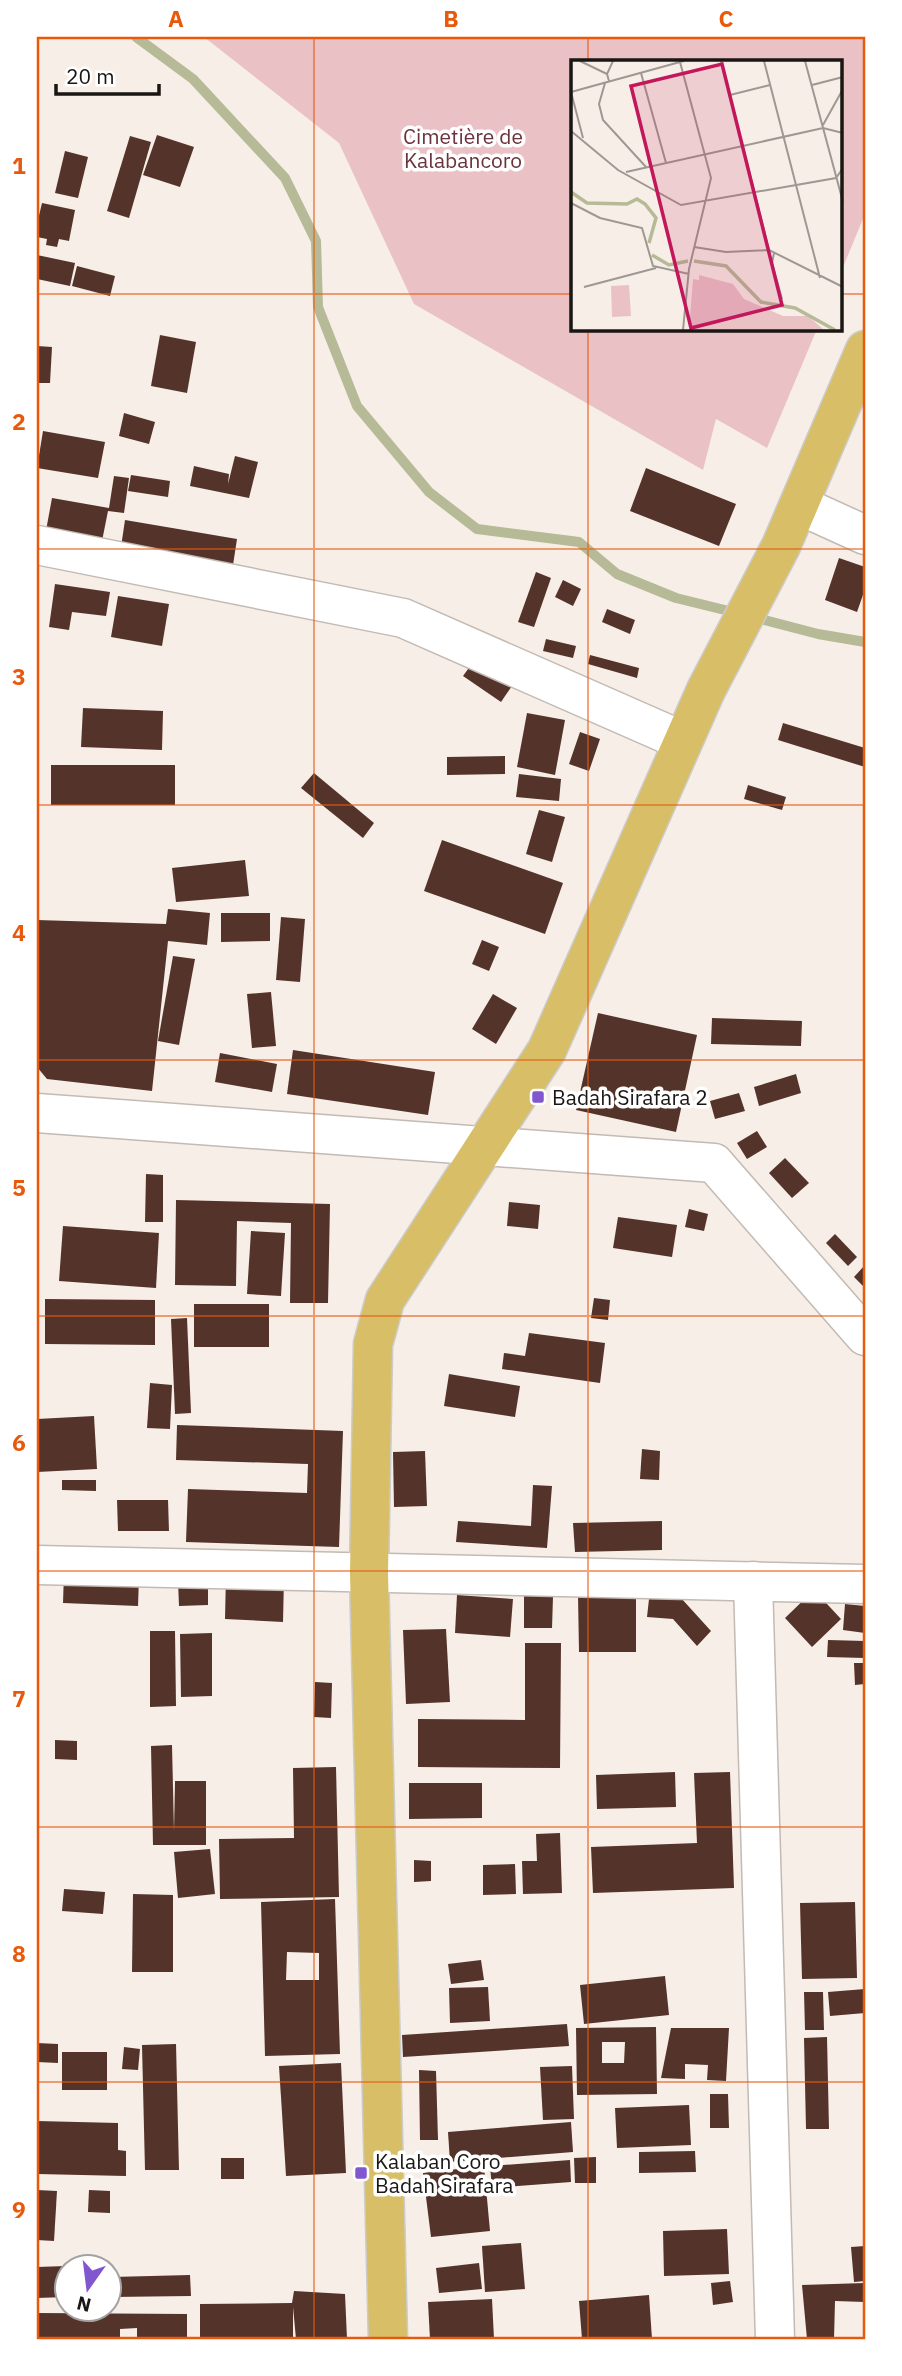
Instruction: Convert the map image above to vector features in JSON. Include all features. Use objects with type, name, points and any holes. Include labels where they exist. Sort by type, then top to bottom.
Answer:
[{"type":"main road","points":[[388,2339],[369,1573],[373,1344],[385,1300],[547,1050],[706,690],[781,546],[865,350]]},
{"type":"street","points":[[799,505],[865,535]]},
{"type":"street","points":[[37,545],[403,618],[684,741]]},
{"type":"street","points":[[37,1113],[714,1163],[865,1336]]},
{"type":"street","points":[[37,1565],[865,1584]]},
{"type":"street","points":[[753,1581],[775,2339]]},
{"type":"green space","name":"Cimetière de Kalabancoro","points":[[204,37],[865,37],[865,214],[842,270],[842,60],[571,60],[571,331],[816,331],[767,448],[716,419],[703,470],[414,304],[339,143]]},
{"type":"building","points":[[157,135],[194,147],[180,187],[143,175]]},
{"type":"building","points":[[130,136],[151,142],[129,218],[107,211]]},
{"type":"building","points":[[65,151],[88,157],[78,198],[55,193]]},
{"type":"building","points":[[42,203],[75,210],[69,241],[59,239],[57,247],[46,245],[47,239],[37,237]]},
{"type":"building","points":[[37,255],[75,263],[70,286],[37,279]]},
{"type":"building","points":[[77,266],[115,276],[110,296],[72,286]]},
{"type":"building","points":[[160,335],[196,342],[187,393],[151,386]]},
{"type":"building","points":[[37,346],[52,347],[50,383],[37,383]]},
{"type":"building","points":[[124,413],[155,422],[149,444],[119,436]]},
{"type":"building","points":[[43,431],[105,442],[98,478],[37,468]]},
{"type":"building","points":[[235,456],[258,462],[249,498],[190,486],[194,466],[229,474],[228,484]]},
{"type":"building","points":[[646,468],[736,504],[719,546],[630,511]]},
{"type":"building","points":[[131,475],[170,481],[168,497],[128,491]]},
{"type":"building","points":[[114,476],[129,478],[124,513],[108,511],[101,546],[45,536],[52,498],[109,508]]},
{"type":"building","points":[[125,520],[237,539],[233,565],[121,547]]},
{"type":"building","points":[[839,558],[865,567],[865,589],[857,612],[825,600]]},
{"type":"building","points":[[536,572],[551,578],[534,627],[518,622]]},
{"type":"building","points":[[563,580],[581,589],[573,606],[555,597]]},
{"type":"building","points":[[55,584],[110,592],[106,616],[72,612],[69,630],[49,627]]},
{"type":"building","points":[[118,596],[169,604],[162,646],[111,637]]},
{"type":"building","points":[[607,609],[635,620],[630,634],[602,622]]},
{"type":"building","points":[[546,639],[576,646],[573,658],[543,651]]},
{"type":"building","points":[[590,655],[639,668],[637,678],[588,664]]},
{"type":"building","points":[[476,658],[514,683],[501,702],[463,676]]},
{"type":"building","points":[[83,708],[163,711],[162,750],[81,747]]},
{"type":"building","points":[[527,713],[565,720],[555,775],[517,767]]},
{"type":"building","points":[[783,723],[865,748],[865,767],[778,740]]},
{"type":"building","points":[[580,732],[600,739],[589,771],[569,764]]},
{"type":"building","points":[[505,756],[505,774],[447,775],[447,757]]},
{"type":"building","points":[[51,765],[175,765],[175,805],[51,805]]},
{"type":"building","points":[[314,773],[374,823],[363,838],[301,788]]},
{"type":"building","points":[[519,774],[561,779],[559,801],[516,797]]},
{"type":"building","points":[[748,785],[786,797],[782,810],[744,799]]},
{"type":"building","points":[[539,810],[565,817],[552,862],[526,854]]},
{"type":"building","points":[[442,840],[563,883],[545,934],[424,891]]},
{"type":"building","points":[[245,860],[249,896],[176,902],[172,868]]},
{"type":"building","points":[[168,909],[210,913],[207,945],[168,941],[152,1091],[47,1079],[37,1067],[37,920],[166,924]]},
{"type":"building","points":[[221,913],[270,913],[270,941],[221,942]]},
{"type":"building","points":[[281,917],[305,919],[300,982],[276,980]]},
{"type":"building","points":[[482,940],[499,947],[489,971],[472,964]]},
{"type":"building","points":[[173,956],[195,959],[179,1045],[158,1041]]},
{"type":"building","points":[[271,992],[276,1046],[252,1048],[247,994]]},
{"type":"building","points":[[493,994],[517,1008],[496,1044],[472,1029]]},
{"type":"building","points":[[598,1013],[697,1035],[676,1132],[576,1110]]},
{"type":"building","points":[[712,1018],[802,1021],[801,1046],[711,1044]]},
{"type":"building","points":[[293,1050],[435,1072],[428,1115],[287,1094]]},
{"type":"building","points":[[220,1053],[277,1064],[272,1092],[215,1082]]},
{"type":"building","points":[[796,1074],[801,1093],[759,1106],[754,1087]]},
{"type":"building","points":[[739,1093],[745,1111],[715,1119],[710,1101]]},
{"type":"building","points":[[757,1131],[767,1147],[747,1159],[737,1143]]},
{"type":"building","points":[[785,1158],[809,1183],[792,1198],[769,1173]]},
{"type":"building","points":[[146,1174],[163,1175],[163,1222],[145,1222]]},
{"type":"building","points":[[176,1200],[330,1204],[328,1303],[290,1303],[291,1223],[237,1221],[236,1286],[175,1285]]},
{"type":"building","points":[[509,1202],[540,1205],[538,1229],[507,1226]]},
{"type":"building","points":[[689,1209],[708,1214],[704,1231],[685,1227]]},
{"type":"building","points":[[618,1217],[677,1225],[672,1257],[613,1248]]},
{"type":"building","points":[[63,1226],[159,1233],[156,1288],[59,1281]]},
{"type":"building","points":[[251,1231],[285,1233],[281,1296],[247,1294]]},
{"type":"building","points":[[835,1234],[857,1257],[848,1266],[826,1243]]},
{"type":"building","points":[[865,1265],[865,1288],[854,1277]]},
{"type":"building","points":[[594,1298],[610,1300],[608,1320],[591,1318]]},
{"type":"building","points":[[45,1299],[155,1300],[155,1345],[45,1344]]},
{"type":"building","points":[[194,1304],[269,1304],[269,1347],[194,1347]]},
{"type":"building","points":[[187,1318],[191,1413],[175,1414],[171,1319]]},
{"type":"building","points":[[529,1333],[605,1343],[600,1383],[502,1369],[504,1353],[525,1356]]},
{"type":"building","points":[[449,1374],[520,1386],[515,1417],[444,1406]]},
{"type":"building","points":[[150,1383],[172,1385],[170,1429],[147,1428]]},
{"type":"building","points":[[94,1416],[97,1469],[37,1472],[37,1419]]},
{"type":"building","points":[[177,1425],[343,1431],[339,1547],[186,1542],[188,1489],[307,1493],[308,1464],[176,1460]]},
{"type":"building","points":[[642,1449],[660,1451],[659,1480],[640,1479]]},
{"type":"building","points":[[425,1451],[427,1506],[394,1507],[393,1452]]},
{"type":"building","points":[[62,1480],[96,1480],[96,1491],[62,1490]]},
{"type":"building","points":[[533,1485],[552,1486],[547,1548],[456,1542],[458,1521],[531,1526]]},
{"type":"building","points":[[117,1500],[168,1500],[169,1531],[118,1531]]},
{"type":"building","points":[[662,1521],[662,1550],[575,1552],[573,1523]]},
{"type":"building","points":[[64,1573],[139,1577],[138,1606],[63,1603]]},
{"type":"building","points":[[226,1575],[284,1577],[283,1622],[225,1619]]},
{"type":"building","points":[[208,1580],[208,1605],[179,1606],[178,1581]]},
{"type":"building","points":[[814,1590],[841,1619],[812,1647],[785,1618]]},
{"type":"building","points":[[457,1595],[513,1599],[510,1637],[455,1633]]},
{"type":"building","points":[[524,1595],[553,1596],[552,1628],[524,1628]]},
{"type":"building","points":[[578,1595],[636,1595],[636,1652],[579,1652]]},
{"type":"building","points":[[681,1598],[711,1631],[697,1646],[673,1619],[647,1617],[649,1599]]},
{"type":"building","points":[[845,1604],[865,1606],[865,1633],[843,1630]]},
{"type":"building","points":[[446,1629],[450,1702],[406,1704],[403,1630]]},
{"type":"building","points":[[150,1631],[175,1631],[176,1706],[150,1707]]},
{"type":"building","points":[[212,1633],[212,1696],[181,1697],[180,1634]]},
{"type":"building","points":[[828,1640],[865,1641],[865,1658],[827,1657]]},
{"type":"building","points":[[525,1643],[561,1643],[560,1768],[418,1767],[418,1719],[525,1720]]},
{"type":"building","points":[[854,1663],[865,1663],[865,1684],[855,1685]]},
{"type":"building","points":[[315,1682],[332,1683],[331,1718],[314,1717]]},
{"type":"building","points":[[55,1740],[77,1741],[77,1760],[55,1759]]},
{"type":"building","points":[[172,1745],[174,1831],[175,1781],[206,1781],[206,1845],[153,1845],[151,1746]]},
{"type":"building","points":[[336,1767],[339,1897],[220,1899],[219,1839],[294,1838],[293,1768]]},
{"type":"building","points":[[675,1772],[676,1807],[597,1809],[596,1775]]},
{"type":"building","points":[[730,1772],[734,1888],[593,1893],[591,1847],[697,1843],[694,1773]]},
{"type":"building","points":[[409,1783],[482,1783],[482,1818],[409,1819]]},
{"type":"building","points":[[560,1833],[562,1893],[523,1894],[522,1861],[537,1861],[536,1834]]},
{"type":"building","points":[[210,1849],[215,1894],[178,1898],[174,1852]]},
{"type":"building","points":[[414,1860],[431,1861],[431,1881],[414,1882]]},
{"type":"building","points":[[515,1864],[516,1894],[483,1895],[483,1865]]},
{"type":"building","points":[[64,1889],[105,1892],[103,1914],[62,1911]]},
{"type":"building","points":[[133,1894],[173,1895],[173,1972],[132,1972]]},
{"type":"building","points":[[335,1899],[340,2054],[265,2056],[261,1902]],"holes":[[[287,1952],[319,1953],[319,1980],[286,1980]]]},
{"type":"building","points":[[855,1902],[857,1978],[802,1979],[800,1903]]},
{"type":"building","points":[[481,1960],[484,1980],[451,1984],[448,1964]]},
{"type":"building","points":[[665,1976],[669,2015],[584,2024],[580,1985]]},
{"type":"building","points":[[488,1987],[490,2021],[450,2023],[449,1988]]},
{"type":"building","points":[[865,1989],[865,2013],[830,2016],[828,1992]]},
{"type":"building","points":[[804,1992],[823,1992],[824,2030],[805,2030]]},
{"type":"building","points":[[567,2024],[569,2046],[403,2057],[402,2035]]},
{"type":"building","points":[[656,2027],[657,2094],[577,2095],[576,2028]],"holes":[[[602,2042],[625,2042],[624,2063],[602,2063]]]},
{"type":"building","points":[[671,2028],[729,2028],[726,2081],[707,2080],[708,2065],[685,2064],[685,2079],[661,2078]]},
{"type":"building","points":[[827,2037],[829,2129],[806,2129],[804,2038]]},
{"type":"building","points":[[37,2043],[58,2044],[58,2063],[37,2062]]},
{"type":"building","points":[[176,2044],[179,2170],[145,2170],[142,2045]]},
{"type":"building","points":[[124,2047],[140,2049],[138,2070],[122,2069]]},
{"type":"building","points":[[62,2052],[107,2052],[107,2090],[62,2090]]},
{"type":"building","points":[[341,2063],[346,2173],[286,2176],[279,2066]]},
{"type":"building","points":[[572,2066],[574,2119],[543,2120],[540,2067]]},
{"type":"building","points":[[419,2070],[436,2071],[438,2140],[420,2140]]},
{"type":"building","points":[[710,2094],[728,2094],[729,2128],[710,2128]]},
{"type":"building","points":[[689,2105],[691,2145],[617,2148],[615,2108]]},
{"type":"building","points":[[37,2121],[118,2123],[118,2150],[126,2151],[126,2176],[37,2174]]},
{"type":"building","points":[[571,2122],[573,2152],[450,2162],[448,2132]]},
{"type":"building","points":[[695,2151],[696,2172],[639,2173],[639,2152]]},
{"type":"building","points":[[596,2157],[596,2183],[575,2183],[574,2158]]},
{"type":"building","points":[[221,2158],[244,2158],[244,2179],[221,2179]]},
{"type":"building","points":[[570,2160],[571,2182],[492,2188],[490,2166]]},
{"type":"building","points":[[484,2166],[490,2231],[431,2237],[423,2173]]},
{"type":"building","points":[[37,2190],[57,2191],[54,2241],[37,2240]]},
{"type":"building","points":[[89,2190],[110,2191],[110,2213],[88,2212]]},
{"type":"building","points":[[727,2229],[729,2274],[664,2276],[663,2231]]},
{"type":"building","points":[[521,2243],[525,2289],[485,2292],[482,2246]]},
{"type":"building","points":[[865,2246],[865,2281],[854,2282],[851,2247]]},
{"type":"building","points":[[479,2263],[482,2289],[439,2293],[436,2268]]},
{"type":"building","points":[[52,2266],[52,2297],[37,2298],[37,2267]]},
{"type":"building","points":[[190,2275],[191,2296],[122,2297],[122,2277]]},
{"type":"building","points":[[730,2281],[733,2302],[713,2305],[711,2283]]},
{"type":"building","points":[[865,2283],[865,2302],[835,2301],[834,2339],[807,2339],[802,2285]]},
{"type":"building","points":[[294,2291],[345,2294],[347,2339],[296,2339],[293,2307],[293,2339],[200,2339],[200,2304],[292,2303]]},
{"type":"building","points":[[649,2295],[652,2339],[582,2339],[579,2301]]},
{"type":"building","points":[[492,2299],[494,2339],[430,2339],[428,2302]]},
{"type":"building","points":[[37,2313],[52,2313],[52,2324],[122,2324],[122,2314],[187,2314],[187,2339],[137,2339],[137,2328],[120,2329],[120,2339],[37,2339]]},
{"type":"waterway","points":[[136,37],[193,79],[285,178],[316,241],[318,307],[357,406],[429,492],[477,529],[579,542],[617,574],[676,598],[737,613]]},
{"type":"waterway","points":[[753,617],[818,634],[865,642]]},
{"type":"place","name":"Badah Sirafara 2","points":[[538,1097]]},
{"type":"place","name":"Kalaban Coro Badah Sirafara","points":[[361,2173]]}]
